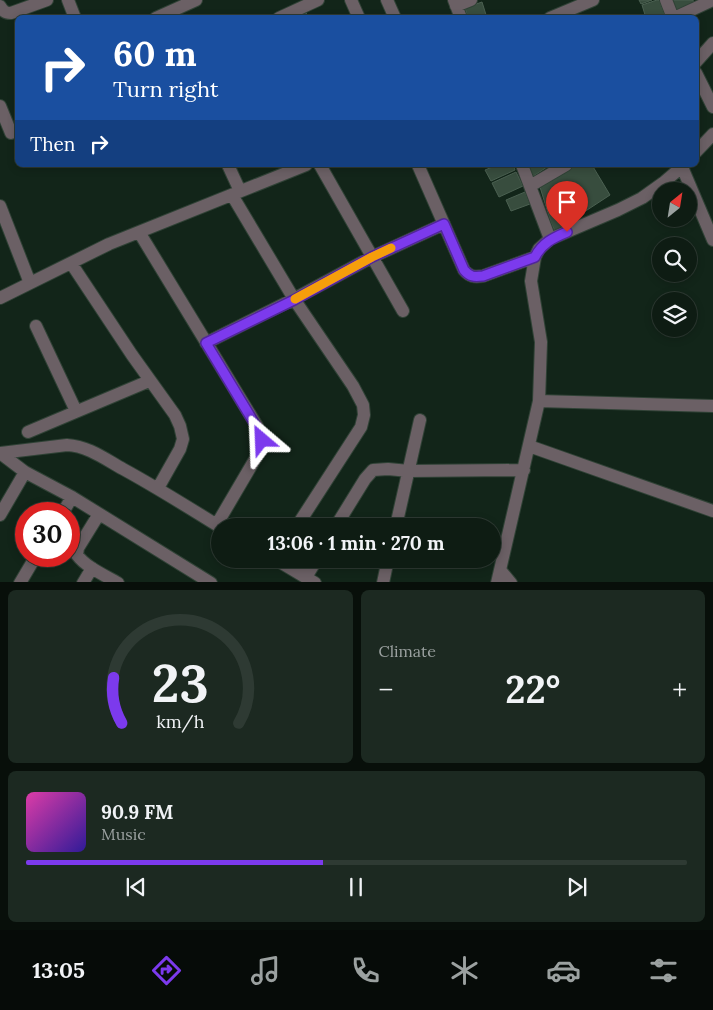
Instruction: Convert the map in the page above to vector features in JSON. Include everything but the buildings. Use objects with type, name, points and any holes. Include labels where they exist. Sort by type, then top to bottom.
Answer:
[{"type":"street","points":[[0,6],[7,13],[47,0]]},
{"type":"street","points":[[68,0],[74,15]]},
{"type":"street","points":[[163,15],[196,0]]},
{"type":"street","points":[[286,15],[318,0]]},
{"type":"street","points":[[351,0],[358,15]]},
{"type":"street","points":[[387,0],[394,15]]},
{"type":"street","points":[[457,8],[471,0]]},
{"type":"street","points":[[557,15],[593,0]]},
{"type":"street","points":[[666,0],[673,15]]},
{"type":"street","points":[[680,15],[713,0]]},
{"type":"street","points":[[699,59],[713,43]]},
{"type":"street","points":[[699,79],[713,107]]},
{"type":"street","points":[[0,106],[10,134]]},
{"type":"street","points":[[699,149],[713,134]]},
{"type":"street","points":[[229,167],[236,193],[294,300],[353,386],[363,405],[364,415],[361,427],[302,518]]},
{"type":"street","points":[[321,167],[403,312]]},
{"type":"street","points":[[419,167],[464,270],[469,276],[483,276],[535,257]]},
{"type":"street","points":[[523,167],[550,240]]},
{"type":"street","points":[[530,186],[563,167]]},
{"type":"street","points":[[511,582],[499,577],[539,401],[541,342],[531,281],[535,257],[539,249],[550,240],[642,198],[664,183],[682,167]]},
{"type":"street","points":[[683,167],[713,240]]},
{"type":"street","points":[[0,298],[109,244],[236,193],[286,169]]},
{"type":"street","points":[[0,206],[30,283]]},
{"type":"street","points":[[206,343],[294,300],[372,257],[444,224]]},
{"type":"street","points":[[139,232],[256,426],[262,440],[261,449],[222,518]]},
{"type":"street","points":[[71,263],[149,381],[175,415],[180,426],[183,439],[180,449],[158,488]]},
{"type":"street","points":[[36,326],[76,411]]},
{"type":"street","points":[[28,432],[149,381]]},
{"type":"street","points":[[539,401],[713,406]]},
{"type":"street","points":[[398,518],[420,420]]},
{"type":"street","points":[[0,453],[67,445],[77,446],[95,453],[158,488],[211,522]]},
{"type":"street","points":[[529,446],[713,511]]},
{"type":"street","points":[[0,453],[25,472],[72,497],[211,582]]},
{"type":"street","points":[[341,518],[365,479],[374,470],[524,470]]},
{"type":"street","points":[[0,515],[25,472]]},
{"type":"street","points":[[69,502],[72,497]]},
{"type":"street","points":[[99,514],[78,548],[77,554],[80,559],[92,568],[118,582]]},
{"type":"street","points":[[20,582],[29,567]]},
{"type":"street","points":[[84,582],[92,568]]},
{"type":"street","points":[[291,568],[310,580]]},
{"type":"street","points":[[383,582],[386,568]]},
{"type":"slow traffic","points":[[295,299],[391,248]]},
{"type":"route","points":[[262,440],[256,426],[206,343],[294,300],[372,257],[444,224],[464,270],[469,276],[475,277],[483,276],[535,257],[539,249],[550,240],[567,232]]}]
